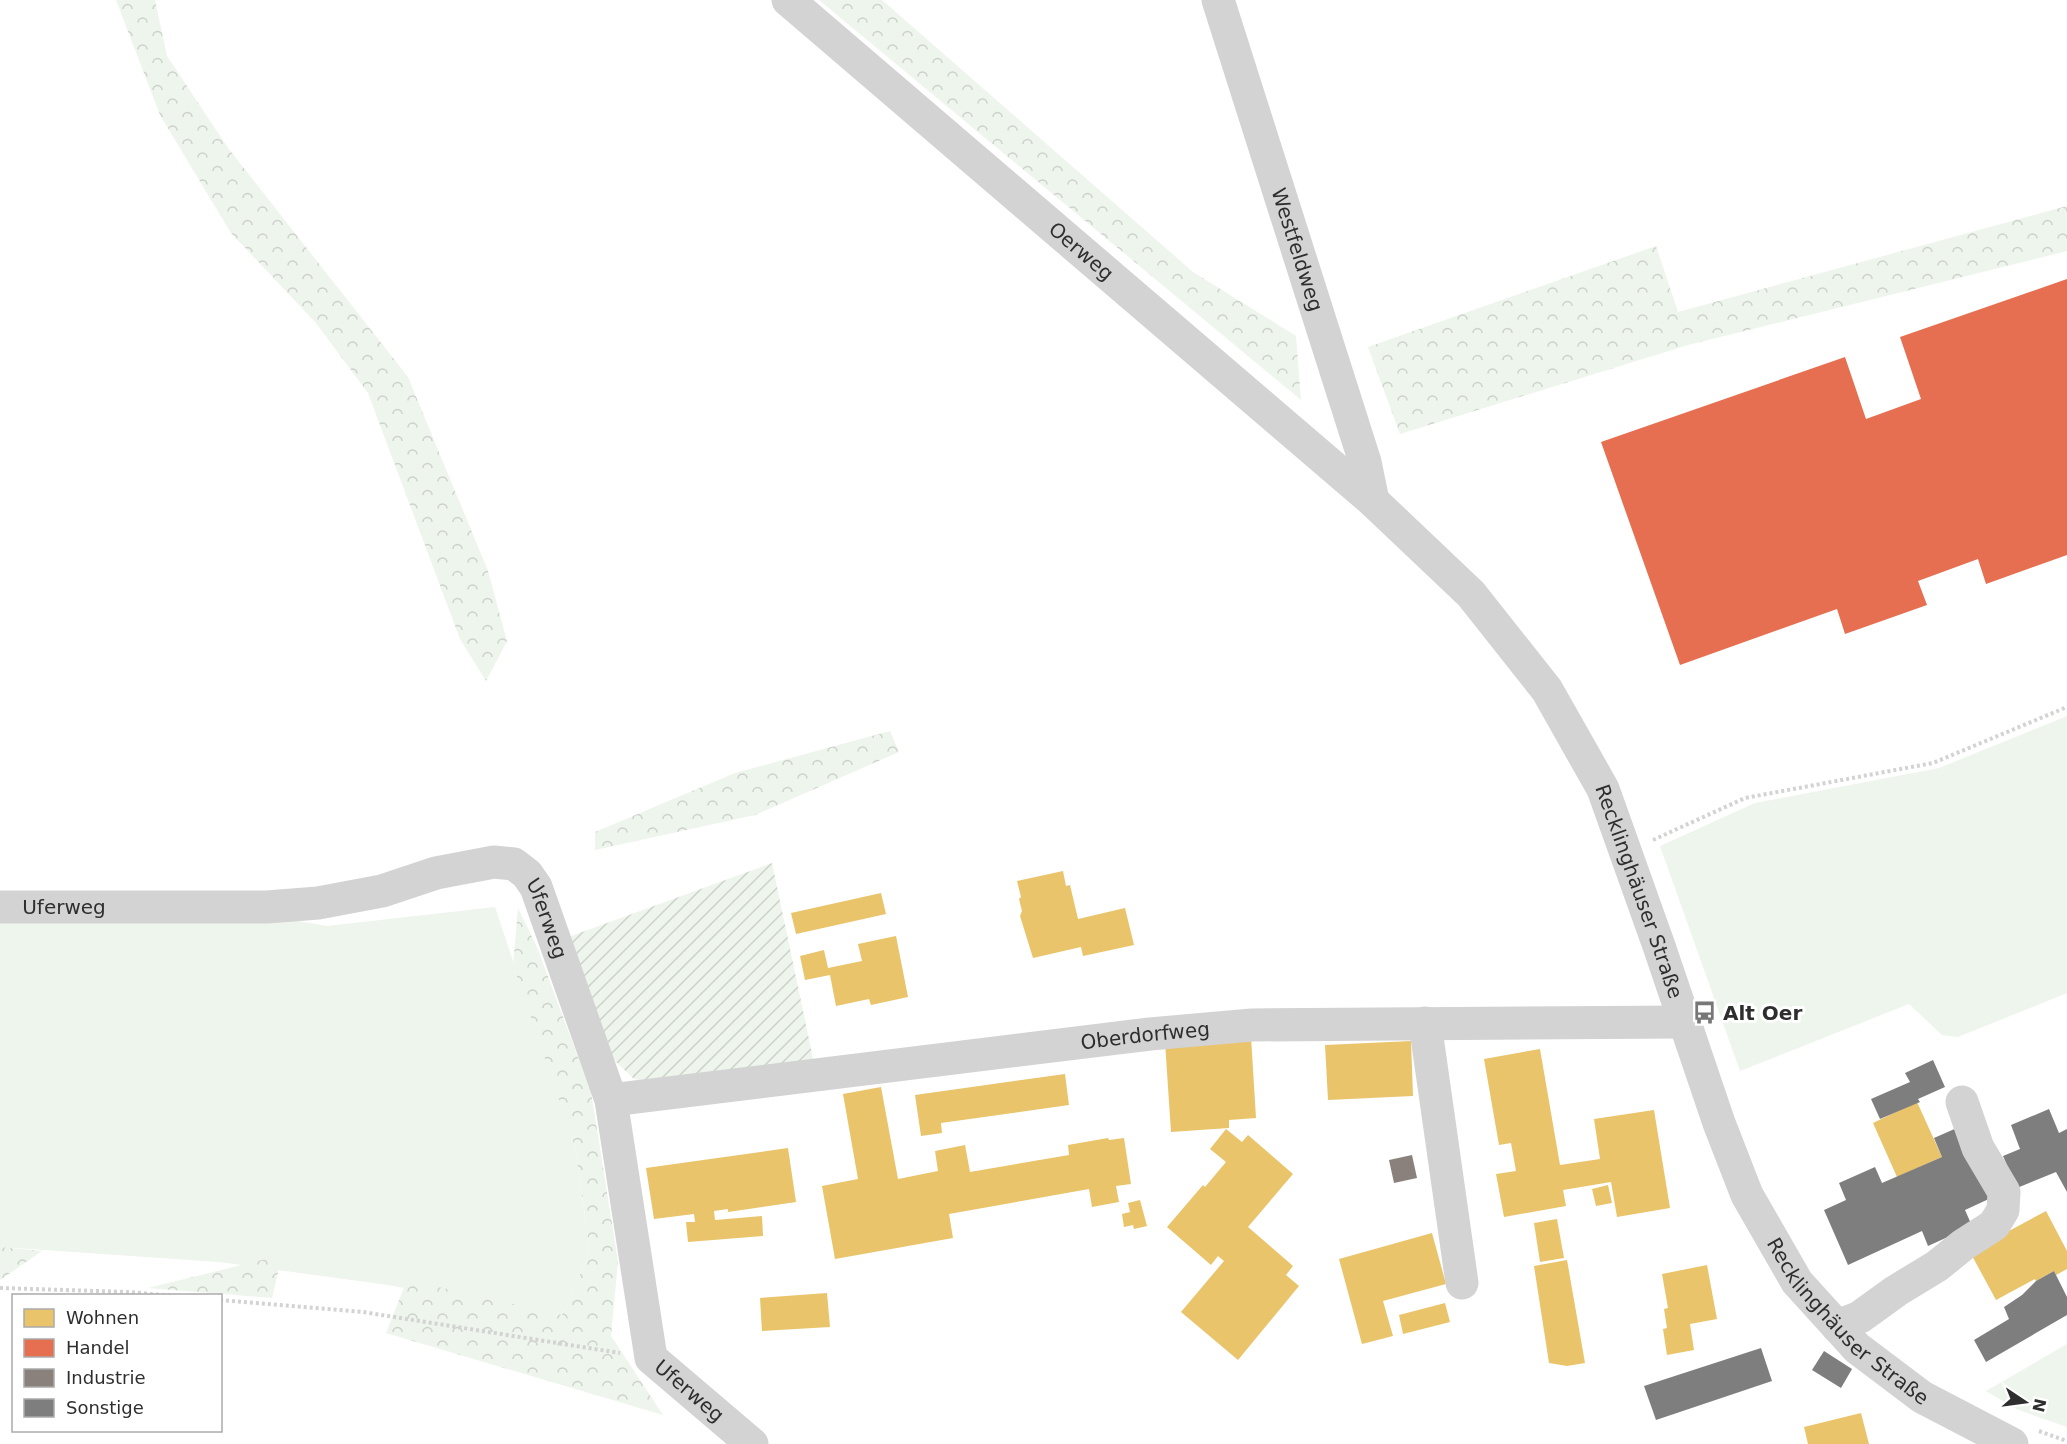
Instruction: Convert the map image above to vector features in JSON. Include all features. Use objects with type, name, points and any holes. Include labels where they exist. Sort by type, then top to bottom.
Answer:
[{"type":"street","name":"Oerweg","points":[[788,0],[1373,501]]},
{"type":"street","name":"Westfeldweg","points":[[1218,0],[1361,450],[1373,501]]},
{"type":"street","name":"Recklinghäuser Straße","points":[[1373,501],[1471,594],[1547,690],[1603,789],[1747,1195],[1797,1282],[1857,1348],[1922,1397],[2024,1437]]},
{"type":"street","name":"Uferweg","points":[[0,907],[267,907],[318,903],[382,891],[436,873],[494,862],[514,864],[527,874],[536,886],[611,1100],[651,1358],[752,1444]]},
{"type":"street","name":"Oberdorfweg","points":[[611,1100],[1150,1034],[1252,1025],[1684,1022]]},
{"type":"street","points":[[1425,1023],[1462,1282]]},
{"type":"street","points":[[1837,1326],[1860,1317],[1936,1266],[1994,1225],[2003,1210],[2004,1192],[1978,1148],[1962,1102]]},
{"type":"path","points":[[1626,852],[1745,798],[1933,763],[2067,707]]},
{"type":"path","points":[[0,1288],[151,1294]]},
{"type":"path","points":[[222,1300],[363,1312],[651,1358]]},
{"type":"path","points":[[2024,1437],[2067,1441]]},
{"type":"green space","points":[[116,0],[155,0],[167,56],[228,148],[408,377],[488,571],[507,641],[486,681],[460,639],[368,393],[316,323],[231,233],[160,115]]},
{"type":"green space","points":[[819,0],[882,0],[1193,272],[1296,336],[1301,400]]},
{"type":"green space","points":[[2067,206],[2067,251],[1688,345],[1400,434],[1368,347],[1656,246],[1678,312]]},
{"type":"green space","points":[[2067,716],[2067,993],[1958,1037],[1942,1035],[1909,1004],[1740,1071],[1660,846],[1755,803],[1939,768]]},
{"type":"green space","points":[[890,731],[899,752],[755,815],[595,850],[595,832],[735,773]]},
{"type":"green space","points":[[772,863],[814,1063],[681,1087],[634,1079],[614,1060],[563,939]]},
{"type":"green space","points":[[495,907],[575,1147],[590,1252],[562,1315],[381,1284],[219,1262],[0,1247],[0,916],[268,916],[327,926]]},
{"type":"green space","points":[[518,908],[537,947],[591,1092],[618,1261],[611,1336],[663,1415],[386,1333],[407,1280],[562,1315],[590,1252],[575,1147],[513,965]]},
{"type":"green space","points":[[0,1247],[42,1251],[0,1280]]},
{"type":"green space","points":[[282,1255],[272,1298],[148,1288]]},
{"type":"green space","points":[[2067,1344],[2067,1427],[2016,1409],[1986,1391]]},
{"type":"building: Wohnen","points":[[1063,871],[1066,886],[1070,885],[1078,919],[1125,908],[1134,945],[1083,956],[1081,947],[1033,958],[1020,916],[1022,911],[1019,899],[1021,897],[1017,881]]},
{"type":"building: Wohnen","points":[[881,893],[886,914],[796,934],[791,913]]},
{"type":"building: Wohnen","points":[[896,936],[908,997],[871,1005],[869,999],[836,1006],[830,975],[805,980],[800,956],[824,950],[828,968],[862,961],[858,944]]},
{"type":"building: Wohnen","points":[[1251,1037],[1256,1118],[1229,1120],[1229,1128],[1171,1132],[1165,1042]]},
{"type":"building: Wohnen","points":[[1411,1041],[1413,1096],[1328,1100],[1325,1045]]},
{"type":"building: Wohnen","points":[[1540,1049],[1560,1165],[1600,1159],[1594,1119],[1654,1110],[1670,1208],[1617,1217],[1611,1182],[1563,1190],[1566,1206],[1504,1217],[1496,1174],[1516,1171],[1511,1143],[1499,1145],[1484,1059]]},
{"type":"building: Wohnen","points":[[1065,1074],[1069,1105],[941,1123],[942,1133],[921,1136],[915,1095]]},
{"type":"building: Wohnen","points":[[881,1087],[898,1179],[938,1171],[935,1151],[965,1145],[970,1172],[1069,1155],[1068,1145],[1108,1138],[1109,1140],[1124,1138],[1131,1184],[1116,1186],[1119,1202],[1092,1207],[1089,1189],[949,1214],[953,1238],[835,1259],[822,1186],[858,1179],[843,1094]]},
{"type":"building: Wohnen","points":[[1917,1102],[1942,1157],[1897,1177],[1873,1123]]},
{"type":"building: Wohnen","points":[[1226,1129],[1242,1142],[1248,1135],[1293,1174],[1248,1227],[1293,1266],[1286,1275],[1299,1286],[1238,1360],[1181,1312],[1224,1261],[1218,1256],[1211,1265],[1167,1227],[1226,1162],[1210,1149]]},
{"type":"building: Wohnen","points":[[788,1148],[796,1202],[728,1212],[728,1209],[714,1211],[715,1220],[762,1216],[763,1236],[688,1242],[686,1222],[695,1222],[694,1214],[654,1219],[646,1168]]},
{"type":"building: Wohnen","points":[[1608,1185],[1612,1203],[1596,1206],[1592,1189]]},
{"type":"building: Wohnen","points":[[1140,1200],[1147,1226],[1134,1229],[1133,1225],[1124,1227],[1122,1214],[1130,1212],[1128,1203]]},
{"type":"building: Wohnen","points":[[2046,1211],[2067,1251],[2067,1269],[2056,1275],[2054,1271],[2036,1281],[2035,1279],[1996,1300],[1970,1252]]},
{"type":"building: Wohnen","points":[[1557,1219],[1564,1258],[1540,1262],[1534,1223]]},
{"type":"building: Wohnen","points":[[1432,1233],[1446,1284],[1383,1301],[1393,1336],[1362,1344],[1339,1259]]},
{"type":"building: Wohnen","points":[[1567,1260],[1585,1363],[1567,1366],[1549,1363],[1534,1266]]},
{"type":"building: Wohnen","points":[[1707,1265],[1717,1319],[1690,1324],[1694,1350],[1667,1355],[1663,1329],[1667,1328],[1664,1309],[1668,1308],[1662,1274]]},
{"type":"building: Wohnen","points":[[827,1293],[830,1327],[762,1331],[760,1298]]},
{"type":"building: Wohnen","points":[[1445,1303],[1450,1322],[1403,1334],[1399,1315]]},
{"type":"building: Wohnen","points":[[1861,1413],[1869,1444],[1808,1444],[1804,1427]]},
{"type":"building: Handel","points":[[2067,279],[2067,555],[1986,584],[1978,559],[1918,581],[1927,605],[1845,634],[1837,609],[1680,665],[1601,442],[1845,357],[1866,419],[1921,399],[1900,337]]},
{"type":"building: Industrie","points":[[1412,1155],[1417,1178],[1394,1183],[1389,1160]]},
{"type":"building: Sonstige","points":[[1933,1060],[1945,1087],[1918,1099],[1920,1102],[1880,1119],[1871,1099],[1910,1082],[1905,1073]]},
{"type":"building: Sonstige","points":[[2049,1109],[2059,1133],[2067,1129],[2067,1192],[2056,1172],[2017,1188],[2003,1156],[2020,1149],[2011,1125]]},
{"type":"building: Sonstige","points":[[1959,1127],[1991,1198],[1965,1210],[1972,1226],[1928,1246],[1922,1231],[1848,1265],[1824,1210],[1846,1200],[1839,1183],[1875,1167],[1882,1183],[1942,1157],[1934,1138]]},
{"type":"building: Sonstige","points":[[2054,1271],[2067,1297],[2067,1315],[1986,1362],[1974,1340],[2009,1319],[2004,1307],[2022,1295],[2036,1281]]},
{"type":"building: Sonstige","points":[[1761,1348],[1772,1381],[1656,1420],[1644,1386]]},
{"type":"building: Sonstige","points":[[1824,1351],[1852,1369],[1841,1388],[1812,1370]]},
{"type":"place","name":"Alt Oer","points":[[1705,1013]]}]
